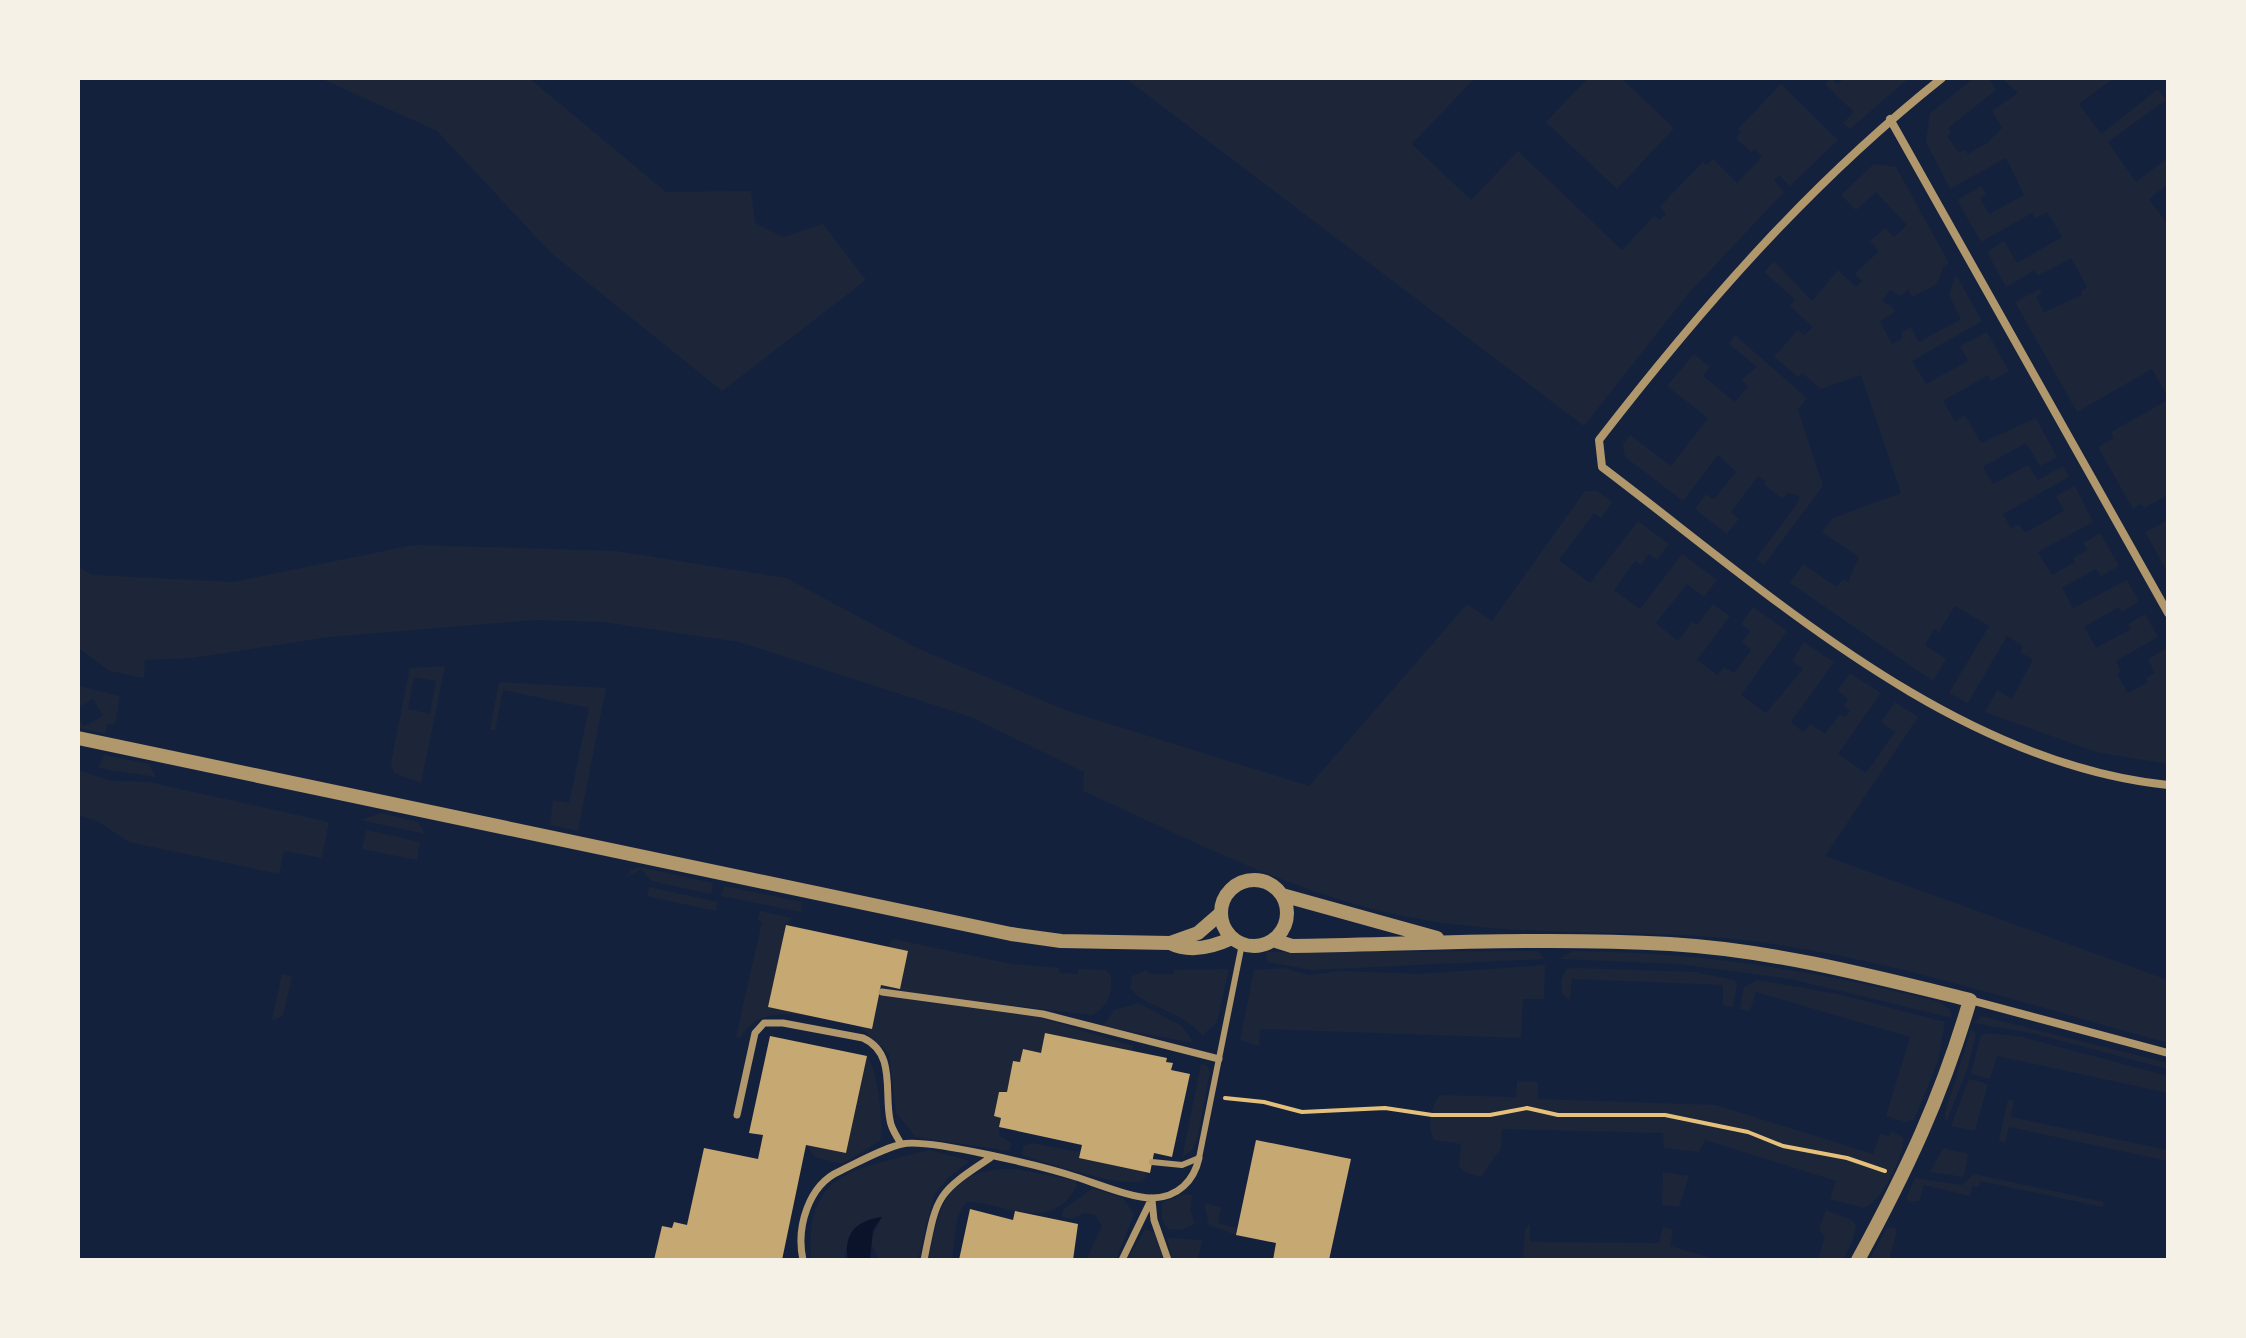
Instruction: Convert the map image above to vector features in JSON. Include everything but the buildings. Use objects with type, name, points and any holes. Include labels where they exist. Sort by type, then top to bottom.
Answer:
[{"type":"street","points":[[1942,78],[1890,119],[1803,201],[1680,335],[1599,440],[1602,467],[1812,624],[1951,717],[2038,757],[2100,775],[2168,785]]},
{"type":"street","points":[[1890,119],[2168,613]]},
{"type":"street","points":[[78,738],[952,924],[1061,941],[1170,943],[1198,933],[1221,913],[1225,896],[1244,881],[1267,882],[1282,895],[1453,943]]},
{"type":"street","points":[[1170,943],[1180,948],[1210,947],[1237,941],[1261,945],[1273,940],[1286,919],[1282,895]]},
{"type":"street","points":[[1221,913],[1237,941]]},
{"type":"street","points":[[1273,940],[1292,946],[1671,944],[1749,953],[1858,973],[2168,1053]]},
{"type":"street","points":[[882,992],[1043,1014],[1219,1059]]},
{"type":"street","points":[[1858,1260],[1906,1174],[1946,1079],[1970,1000]]},
{"type":"street","points":[[737,1115],[755,1033],[764,1023],[783,1023],[863,1038],[874,1044],[887,1067],[890,1125],[901,1144]]},
{"type":"street","points":[[803,1260],[804,1220],[809,1200],[819,1184],[834,1173],[901,1144],[923,1143],[1043,1166],[1152,1198],[1187,1185],[1195,1174],[1199,1158]]},
{"type":"street","points":[[924,1260],[938,1200],[952,1182],[990,1158]]},
{"type":"street","points":[[1122,1260],[1152,1198]]},
{"type":"street","points":[[1152,1198],[1154,1220],[1168,1260]]},
{"type":"lane","points":[[1152,1162],[1182,1165],[1199,1158],[1219,1059],[1237,941]]},
{"type":"path","points":[[1223,1098],[1264,1102],[1302,1112],[1385,1108],[1432,1115],[1490,1115],[1527,1108],[1558,1115],[1665,1115],[1748,1132],[1783,1146],[1847,1158],[1893,1173]]},
{"type":"shaded area","points":[[320,78],[529,78],[666,192],[751,191],[755,223],[783,237],[823,224],[866,280],[722,391],[551,253],[437,131]]},
{"type":"shaded area","points":[[1125,78],[1475,78],[1412,144],[1471,200],[1518,151],[1622,250],[1654,216],[1660,220],[1666,214],[1660,206],[1703,162],[1707,165],[1713,159],[1737,183],[1762,157],[1755,149],[1751,152],[1736,138],[1741,132],[1738,129],[1781,84],[1838,140],[1790,186],[1779,175],[1774,180],[1784,192],[1688,294],[1584,426]]},
{"type":"shaded area","points":[[1588,78],[1621,78],[1674,128],[1617,189],[1546,122]]},
{"type":"shaded area","points":[[1831,78],[1838,84],[1844,78],[1909,78],[1850,129],[1843,123],[1854,112],[1825,84]]},
{"type":"shaded area","points":[[1974,78],[1989,78],[1996,90],[1948,128],[1951,133],[1947,136],[1959,153],[1964,150],[1968,154],[1987,143],[2002,128],[1992,111],[2018,93],[2001,78],[2071,78],[2074,81],[2079,78],[2114,78],[2079,104],[2101,134],[2158,89],[2166,100],[2108,142],[2136,182],[2168,158],[2168,184],[2149,199],[2168,225],[2168,397],[2152,369],[2077,412],[2015,302],[2039,289],[2042,293],[2036,297],[2044,312],[2082,295],[2081,291],[2087,287],[2071,258],[2038,276],[2035,270],[2006,287],[1987,252],[2004,241],[2017,263],[2062,237],[2047,212],[2035,218],[2032,213],[1981,242],[1957,200],[1981,186],[1986,194],[1980,198],[1989,214],[2024,195],[2006,158],[1950,189],[1926,142],[1930,113]]},
{"type":"shaded area","points":[[1874,164],[1896,167],[1949,263],[1944,266],[1937,284],[1912,297],[1908,289],[1901,296],[1890,290],[1882,301],[1892,306],[1895,312],[1880,321],[1892,344],[1903,338],[1901,333],[1911,327],[1919,342],[1961,319],[1949,295],[1956,275],[1982,321],[1912,361],[1926,384],[1968,361],[1960,346],[1987,332],[2009,371],[1991,381],[1988,375],[1943,401],[1955,421],[1965,415],[1981,443],[2036,418],[2057,457],[2040,466],[2026,443],[1983,467],[1993,484],[2028,465],[2038,480],[2063,466],[2069,477],[2003,514],[2011,528],[2019,524],[2025,533],[2064,511],[2056,496],[2075,486],[2093,522],[2038,552],[2052,575],[2075,562],[2073,558],[2087,550],[2083,543],[2100,533],[2119,566],[2101,576],[2096,569],[2062,588],[2073,608],[2127,580],[2139,602],[2122,612],[2119,607],[2084,627],[2096,648],[2131,629],[2128,624],[2145,614],[2158,637],[2116,661],[2121,672],[2117,674],[2128,693],[2148,682],[2146,678],[2155,673],[2148,659],[2165,649],[2168,655],[2168,764],[2096,752],[1985,712],[1997,690],[2012,699],[2033,660],[2020,652],[2023,646],[2007,636],[1968,703],[1949,693],[1989,626],[1955,606],[1939,632],[1934,629],[1925,645],[1946,659],[1933,681],[1790,583],[1803,564],[1837,587],[1843,579],[1848,582],[1859,557],[1822,532],[1833,518],[1901,493],[1861,375],[1821,389],[1802,373],[1798,377],[1774,357],[1798,330],[1805,335],[1813,327],[1790,306],[1795,299],[1764,272],[1774,261],[1812,301],[1838,270],[1856,287],[1862,281],[1855,274],[1879,251],[1870,241],[1885,228],[1894,237],[1907,225],[1876,192],[1856,210],[1841,195]]},
{"type":"shaded area","points":[[1735,335],[1807,398],[1798,410],[1823,486],[1764,565],[1756,559],[1799,501],[1799,496],[1788,493],[1783,499],[1764,485],[1766,481],[1758,476],[1731,512],[1739,519],[1727,534],[1695,509],[1706,494],[1714,499],[1736,472],[1718,455],[1683,501],[1625,457],[1623,444],[1630,435],[1671,466],[1708,418],[1667,386],[1694,354],[1710,367],[1703,376],[1735,402],[1748,386],[1741,380],[1757,367],[1729,344]]},
{"type":"shaded area","points":[[2168,400],[2168,495],[2144,508],[2141,504],[2133,509],[2098,447],[2114,438],[2111,432]]},
{"type":"shaded area","points":[[1585,491],[1597,491],[1613,502],[1601,518],[1594,513],[1559,560],[1590,583],[1638,521],[1669,544],[1657,560],[1649,554],[1641,565],[1635,561],[1614,590],[1640,609],[1682,554],[1717,580],[1704,597],[1687,584],[1656,623],[1678,641],[1692,622],[1697,625],[1713,604],[1730,616],[1697,660],[1717,675],[1724,667],[1734,673],[1751,650],[1742,642],[1750,631],[1741,624],[1753,607],[1787,631],[1741,695],[1766,713],[1803,669],[1792,661],[1804,642],[1834,662],[1791,722],[1803,732],[1810,724],[1825,734],[1840,714],[1845,717],[1850,711],[1843,706],[1848,699],[1837,690],[1850,673],[1881,693],[1838,754],[1866,773],[1895,732],[1881,722],[1895,702],[1918,717],[1825,856],[2168,980],[2168,1043],[1909,971],[1805,949],[1706,937],[1476,927],[1385,912],[1307,889],[1231,859],[1083,791],[1084,772],[971,717],[739,642],[603,622],[535,620],[329,637],[192,658],[145,660],[144,678],[110,671],[78,648],[78,567],[93,575],[233,582],[413,545],[616,551],[786,578],[917,648],[1068,711],[1309,786],[1467,604],[1492,621]]},
{"type":"shaded area","points":[[2168,520],[2168,573],[2145,532]]},
{"type":"shaded area","points":[[445,666],[421,783],[394,773],[391,763],[410,668]],"holes":[[[414,677],[436,681],[430,714],[408,709]]]},
{"type":"shaded area","points":[[499,682],[606,688],[578,831],[550,825],[553,800],[569,803],[589,708],[503,690],[495,731],[490,729]]},
{"type":"shaded area","points":[[78,686],[120,696],[115,725],[108,724],[105,734],[78,728],[78,717],[84,726],[103,716],[93,699],[78,707]]},
{"type":"shaded area","points":[[104,755],[149,764],[156,777],[98,768]]},
{"type":"shaded area","points":[[78,770],[111,781],[149,782],[329,822],[322,858],[284,851],[279,874],[129,842],[97,821],[78,815]]},
{"type":"shaded area","points":[[381,813],[418,822],[425,834],[360,820]]},
{"type":"shaded area","points":[[366,830],[420,842],[417,860],[362,849]]},
{"type":"shaded area","points":[[639,867],[713,883],[711,894],[651,881],[641,869],[627,877],[631,870]]},
{"type":"shaded area","points":[[724,886],[802,902],[801,912],[721,896]]},
{"type":"shaded area","points":[[649,887],[718,902],[716,911],[647,896]]},
{"type":"shaded area","points":[[760,911],[792,918],[786,925],[769,1007],[856,1026],[810,1016],[777,1015],[762,1018],[750,1025],[741,1038],[736,1037],[762,922],[758,920]]},
{"type":"shaded area","points":[[893,939],[1012,964],[1059,968],[1059,973],[1078,974],[1078,969],[1106,970],[1111,976],[1110,994],[1106,1004],[1092,1015],[898,992],[880,987],[887,947]]},
{"type":"shaded area","points":[[1538,951],[1544,959],[1312,970],[1267,962],[1266,952]]},
{"type":"shaded area","points":[[1572,951],[1713,959],[1802,972],[1940,1002],[1950,1010],[1952,1018],[1791,979],[1679,964],[1560,959]]},
{"type":"shaded area","points":[[1545,965],[1544,999],[1523,999],[1521,1038],[1260,1029],[1259,1046],[1240,1040],[1254,970],[1284,968],[1308,975],[1341,971],[1421,974]]},
{"type":"shaded area","points":[[1229,969],[1217,1022],[1202,1036],[1185,1021],[1145,1001],[1130,988],[1132,976],[1147,970],[1148,974],[1174,974],[1174,970]]},
{"type":"shaded area","points":[[1566,969],[1695,972],[1734,980],[1737,985],[1733,1007],[1723,1005],[1723,985],[1572,979],[1570,1000],[1562,994],[1561,980]]},
{"type":"shaded area","points":[[282,974],[292,976],[283,1016],[272,1020]]},
{"type":"shaded area","points":[[1757,980],[1838,994],[1945,1022],[1938,1061],[1914,1120],[1905,1122],[1886,1116],[1910,1037],[1756,992],[1750,1011],[1740,1009],[1744,987]]},
{"type":"shaded area","points":[[879,995],[1031,1015],[1133,1046],[1132,1051],[1045,1033],[1041,1053],[1023,1049],[1020,1062],[1013,1061],[1007,1092],[999,1093],[994,1116],[1001,1118],[999,1135],[1012,1144],[1009,1151],[916,1137],[896,1113],[889,1054],[859,1026]]},
{"type":"shaded area","points":[[1138,1003],[1182,1026],[1194,1043],[1103,1026],[1114,1010]]},
{"type":"shaded area","points":[[1982,1016],[2168,1063],[2168,1069],[2031,1033],[1973,1023]]},
{"type":"shaded area","points":[[1971,1029],[1976,1034],[1967,1070],[1946,1123],[1945,1113]]},
{"type":"shaded area","points":[[1981,1035],[2022,1037],[2168,1076],[2168,1093],[1997,1056],[1990,1079],[1971,1074]]},
{"type":"shaded area","points":[[867,1056],[879,1098],[880,1141],[842,1164],[815,1157],[806,1145],[846,1153]]},
{"type":"shaded area","points":[[1201,1064],[1207,1066],[1210,1072],[1197,1140],[1193,1149],[1182,1158]]},
{"type":"shaded area","points":[[1969,1079],[1988,1084],[1975,1131],[1951,1126]]},
{"type":"shaded area","points":[[1517,1081],[1538,1082],[1538,1099],[1716,1105],[1873,1154],[1880,1134],[1889,1136],[1892,1131],[1904,1138],[1900,1157],[1890,1178],[1878,1197],[1864,1208],[1830,1199],[1836,1181],[1705,1140],[1699,1152],[1664,1148],[1663,1133],[1502,1129],[1501,1148],[1481,1177],[1464,1172],[1459,1166],[1461,1144],[1434,1140],[1431,1117],[1434,1105],[1440,1095],[1516,1097]]},
{"type":"shaded area","points":[[2008,1099],[2014,1100],[2011,1117],[2168,1150],[2168,1161],[2009,1127],[2005,1143],[1999,1141]]},
{"type":"shaded area","points":[[1032,1143],[1080,1152],[1079,1157],[1148,1172],[1143,1181],[1132,1182],[1084,1174],[1023,1156],[1023,1146]]},
{"type":"shaded area","points":[[1943,1148],[1968,1154],[1964,1177],[1930,1172]]},
{"type":"shaded area","points":[[929,1150],[970,1161],[948,1178],[934,1195],[918,1260],[879,1260],[870,1241],[882,1217],[866,1221],[855,1231],[844,1260],[811,1260],[811,1230],[817,1207],[827,1190],[858,1169]]},
{"type":"shaded area","points":[[1016,1169],[1076,1181],[1077,1186],[1066,1201],[1053,1210],[1040,1213],[966,1202],[957,1219],[952,1260],[929,1260],[937,1221],[952,1192],[976,1174]]},
{"type":"shaded area","points":[[1663,1172],[1689,1176],[1679,1207],[1662,1205]]},
{"type":"shaded area","points":[[1974,1174],[2104,1202],[2103,1207],[1980,1181],[1979,1187],[1972,1186],[1970,1196],[1924,1185],[1919,1201],[1910,1202],[1906,1198],[1915,1178],[1962,1185]]},
{"type":"shaded area","points":[[1093,1188],[1123,1198],[1134,1214],[1116,1260],[1086,1260],[1102,1226],[1095,1215],[1084,1213],[1072,1219],[1061,1217],[1064,1209]]},
{"type":"shaded area","points":[[1184,1194],[1192,1195],[1190,1210],[1195,1224],[1182,1230],[1168,1229],[1162,1221],[1162,1203]]},
{"type":"shaded area","points":[[1204,1203],[1221,1207],[1218,1223],[1237,1228],[1236,1235],[1209,1225]]},
{"type":"shaded area","points":[[1826,1210],[1852,1220],[1856,1225],[1853,1240],[1843,1260],[1818,1260],[1825,1236],[1819,1230]]},
{"type":"shaded area","points":[[882,1217],[873,1230],[870,1260],[848,1260],[850,1235],[865,1221]]},
{"type":"shaded area","points":[[1530,1224],[1530,1242],[1659,1243],[1663,1227],[1673,1230],[1670,1246],[1719,1260],[1523,1260],[1525,1229]]},
{"type":"shaded area","points":[[1887,1228],[1897,1230],[1889,1260],[1869,1260]]},
{"type":"shaded area","points":[[1145,1229],[1155,1233],[1163,1260],[1127,1260]]},
{"type":"shaded area","points":[[1167,1238],[1202,1240],[1198,1260],[1172,1260]]}]
